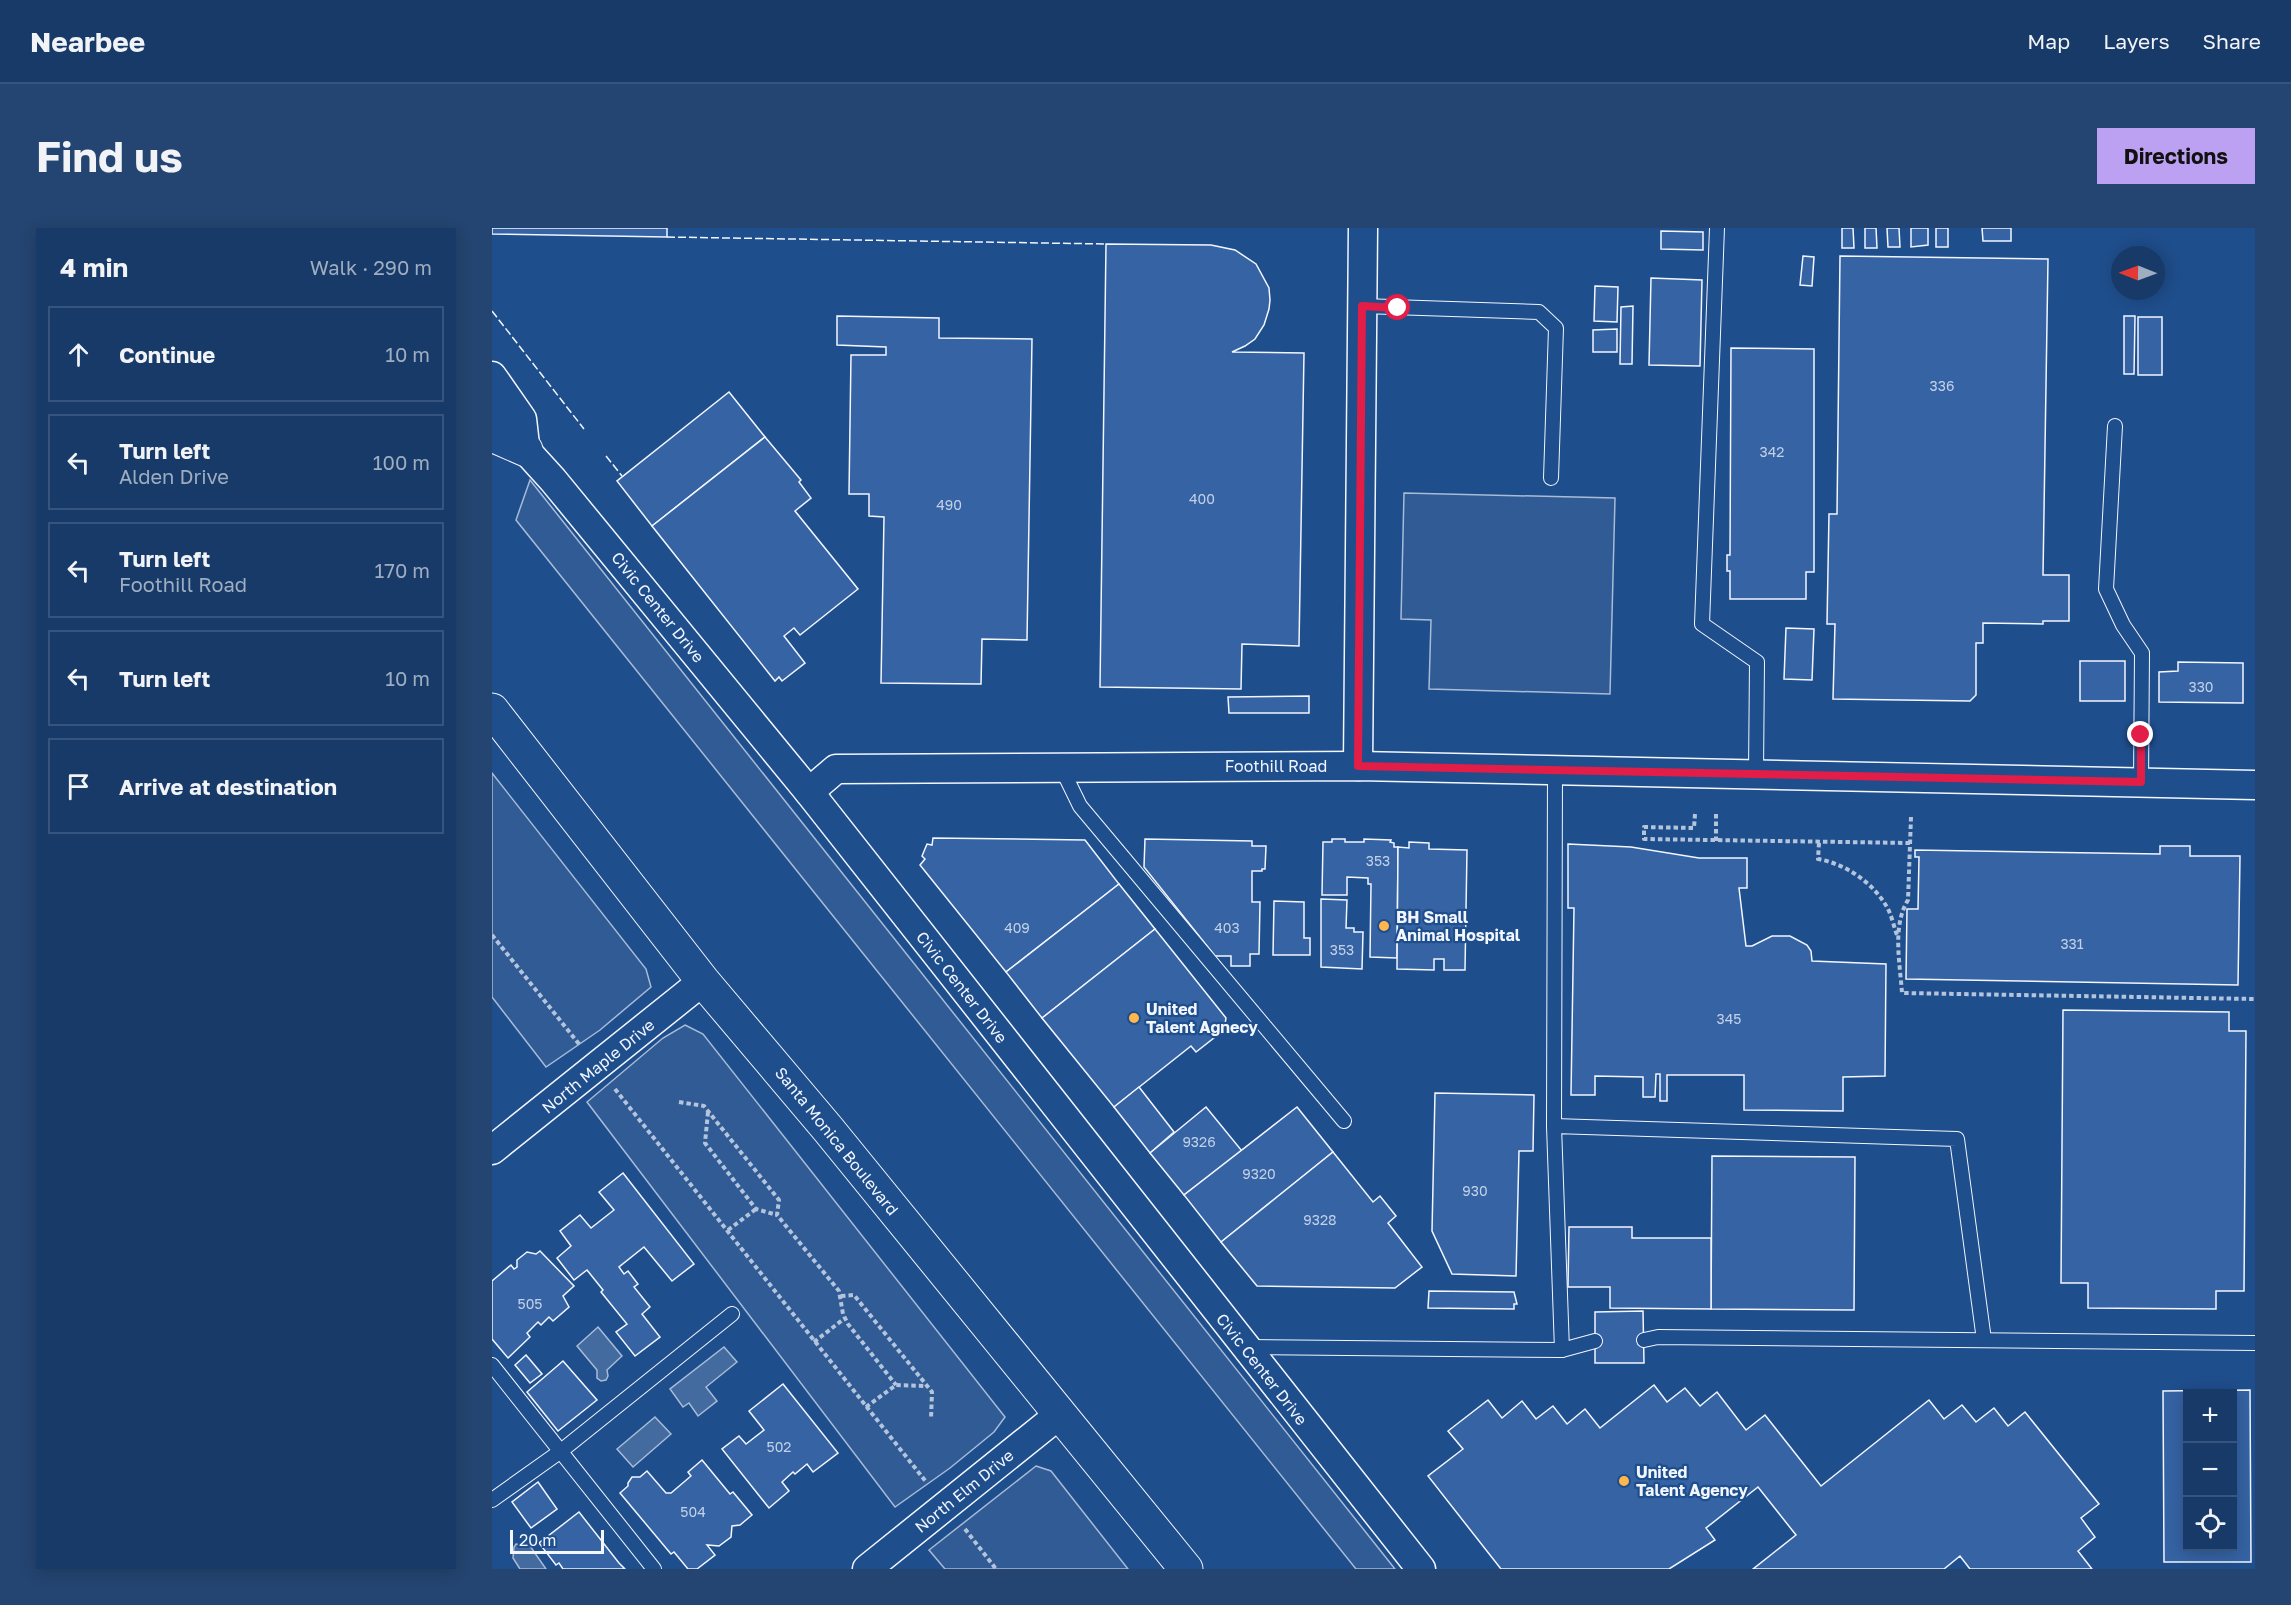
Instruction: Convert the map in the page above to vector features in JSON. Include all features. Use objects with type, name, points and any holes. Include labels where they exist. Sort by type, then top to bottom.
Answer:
[{"type":"main road","points":[[492,435],[526,450]]},
{"type":"main road","name":"Santa Monica Boulevard","points":[[492,710],[703,981],[828,1129],[1186,1569]]},
{"type":"street","points":[[1358,766],[1363,228]]},
{"type":"street","points":[[492,376],[522,419],[526,450]]},
{"type":"street","name":"Civic Center Drive","points":[[492,413],[553,480],[809,792],[1421,1569]]},
{"type":"street","name":"Foothill Road","points":[[809,792],[836,769],[1061,767],[1358,766],[2255,785]]},
{"type":"street","name":"North Maple Drive","points":[[492,1150],[703,981]]},
{"type":"street","name":"North Elm Drive","points":[[867,1569],[1060,1414]]},
{"type":"lane","points":[[1717,228],[1718,251],[1702,624],[1757,662],[1756,774]]},
{"type":"lane","points":[[1362,306],[1539,312],[1556,328],[1551,477]]},
{"type":"lane","points":[[2115,426],[2106,589],[2123,625],[2142,653],[2141,782]]},
{"type":"lane","points":[[1061,767],[1080,806],[1344,1120]]},
{"type":"lane","points":[[1555,770],[1554,1125],[1562,1350]]},
{"type":"lane","points":[[1554,1125],[1957,1140],[1984,1340]]},
{"type":"lane","points":[[492,1500],[561,1451],[732,1314]]},
{"type":"lane","points":[[1644,1340],[1658,1337],[2255,1343]]},
{"type":"lane","points":[[1245,1347],[1562,1350],[1595,1341]]},
{"type":"lane","points":[[492,1365],[654,1569]]},
{"type":"path","points":[[1695,814],[1694,828],[1644,827],[1644,839],[1910,843]]},
{"type":"path","points":[[1716,814],[1716,841]]},
{"type":"path","points":[[1911,817],[1908,900],[1901,911],[1899,939],[1902,993],[2255,999]]},
{"type":"path","points":[[1819,843],[1818,859],[1835,862],[1866,881],[1888,908],[1899,939]]},
{"type":"path","points":[[492,935],[579,1045]]},
{"type":"path","points":[[610,1083],[929,1486]]},
{"type":"path","points":[[679,1102],[704,1106],[779,1200],[777,1215]]},
{"type":"path","points":[[708,1112],[705,1143],[756,1209],[777,1215],[839,1291],[845,1318],[896,1385]]},
{"type":"path","points":[[728,1230],[756,1209]]},
{"type":"path","points":[[840,1296],[854,1295],[932,1392],[931,1419]]},
{"type":"path","points":[[814,1342],[845,1318]]},
{"type":"path","points":[[866,1407],[896,1385],[927,1386]]},
{"type":"path","points":[[961,1524],[996,1569]]},
{"type":"shaded area","points":[[530,480],[1395,1569],[1356,1569],[516,520]]},
{"type":"shaded area","points":[[1404,493],[1615,498],[1610,694],[1429,689],[1431,620],[1401,619]]},
{"type":"shaded area","points":[[492,773],[646,969],[651,987],[600,1030],[546,1067],[492,997]]},
{"type":"shaded area","points":[[685,1025],[703,1034],[1005,1417],[994,1432],[950,1468],[895,1507],[587,1102],[663,1038]]},
{"type":"shaded area","points":[[598,1327],[622,1356],[607,1370],[606,1380],[601,1381],[597,1378],[597,1370],[577,1346]]},
{"type":"shaded area","points":[[724,1347],[737,1362],[706,1387],[717,1401],[698,1416],[689,1403],[683,1407],[670,1389]]},
{"type":"shaded area","points":[[655,1417],[671,1434],[633,1467],[617,1449]]},
{"type":"shaded area","points":[[1036,1466],[1051,1471],[1128,1569],[945,1569],[929,1550]]},
{"type":"shaded area","points":[[516,1544],[530,1546],[546,1569],[520,1569],[513,1558]]},
{"type":"building","points":[[492,228],[667,228],[667,237],[492,234]]},
{"type":"building","points":[[1842,228],[1853,228],[1854,248],[1842,248]]},
{"type":"building","points":[[1865,228],[1876,228],[1877,248],[1865,248]]},
{"type":"building","points":[[1887,228],[1899,228],[1900,247],[1888,247]]},
{"type":"building","points":[[1911,228],[1928,228],[1928,245],[1911,247]]},
{"type":"building","points":[[1936,228],[1948,228],[1948,247],[1936,247]]},
{"type":"building","points":[[1982,228],[2011,228],[2011,241],[1983,241]]},
{"type":"building","points":[[1661,231],[1703,232],[1703,250],[1661,249]]},
{"type":"building","points":[[1106,244],[1211,245],[1235,250],[1256,264],[1269,288],[1270,300],[1264,325],[1255,339],[1232,352],[1304,353],[1299,646],[1242,644],[1241,689],[1100,687]]},
{"type":"building","points":[[1803,256],[1814,257],[1812,286],[1800,285]]},
{"type":"building","points":[[1840,256],[2048,259],[2043,575],[2069,575],[2069,621],[2043,621],[2043,624],[1983,623],[1983,643],[1976,643],[1976,695],[1970,701],[1833,699],[1835,624],[1827,624],[1829,514],[1837,514]]},
{"type":"building","points":[[1651,278],[1702,280],[1700,366],[1649,365]]},
{"type":"building","points":[[1595,286],[1618,287],[1617,322],[1594,321]]},
{"type":"building","points":[[1633,306],[1632,364],[1620,364],[1621,307]]},
{"type":"building","points":[[837,316],[939,318],[939,338],[1032,339],[1027,640],[982,639],[981,684],[881,683],[884,517],[869,516],[869,494],[849,494],[851,355],[886,355],[886,347],[837,345]]},
{"type":"building","points":[[2124,316],[2135,316],[2134,374],[2124,374]]},
{"type":"building","points":[[2138,317],[2162,317],[2162,375],[2138,375]]},
{"type":"building","points":[[1617,329],[1617,352],[1593,352],[1593,330]]},
{"type":"building","points":[[1731,348],[1814,349],[1814,572],[1806,572],[1806,599],[1730,599],[1730,571],[1727,571],[1727,555],[1730,555]]},
{"type":"building","points":[[729,392],[765,437],[652,526],[617,481]]},
{"type":"building","points":[[765,437],[801,480],[799,482],[811,498],[795,511],[858,589],[800,635],[794,628],[784,636],[805,663],[782,681],[779,677],[775,681],[652,526]]},
{"type":"building","points":[[1786,628],[1814,629],[1812,680],[1784,679]]},
{"type":"building","points":[[2080,661],[2125,661],[2125,701],[2080,701]]},
{"type":"building","points":[[2178,662],[2243,663],[2243,703],[2159,702],[2159,672],[2178,671]]},
{"type":"building","points":[[1309,696],[1309,713],[1229,713],[1228,697]]},
{"type":"building","points":[[933,838],[1085,840],[1119,884],[1006,972],[920,865],[925,859],[922,856],[927,844],[932,845]]},
{"type":"building","points":[[1145,839],[1252,841],[1252,846],[1266,846],[1265,869],[1252,871],[1252,902],[1260,902],[1259,954],[1250,954],[1250,966],[1231,966],[1231,956],[1215,956],[1144,867]]},
{"type":"building","name":"BH Small Animal Hospital","points":[[1332,839],[1345,839],[1345,842],[1364,842],[1364,839],[1391,840],[1394,847],[1398,847],[1397,958],[1370,957],[1371,884],[1368,884],[1368,878],[1347,877],[1347,895],[1322,895],[1323,842],[1332,842]]},
{"type":"building","points":[[1409,842],[1429,843],[1429,849],[1467,850],[1465,970],[1444,970],[1444,959],[1434,959],[1434,970],[1397,969],[1398,847],[1409,848]]},
{"type":"building","points":[[1568,844],[1631,847],[1699,858],[1747,858],[1747,888],[1739,888],[1746,946],[1752,946],[1772,936],[1790,936],[1807,945],[1811,951],[1812,961],[1886,964],[1885,1076],[1843,1077],[1843,1111],[1744,1110],[1744,1075],[1667,1075],[1667,1101],[1660,1101],[1660,1074],[1656,1074],[1655,1097],[1643,1097],[1643,1077],[1595,1076],[1595,1095],[1571,1095],[1574,908],[1568,908]]},
{"type":"building","points":[[2160,846],[2190,846],[2190,856],[2240,856],[2238,985],[1906,979],[1907,909],[1918,909],[1919,857],[1915,857],[1915,850],[2160,854]]},
{"type":"building","points":[[1119,884],[1155,929],[1042,1018],[1006,972]]},
{"type":"building","name":"BH Small Animal Hospital","points":[[1321,899],[1347,900],[1346,928],[1354,928],[1354,932],[1363,932],[1362,969],[1321,967]]},
{"type":"building","points":[[1274,901],[1304,902],[1304,938],[1310,938],[1310,955],[1273,955]]},
{"type":"building","name":"United Talent Agnecy","points":[[1155,929],[1226,1018],[1224,1030],[1196,1052],[1191,1046],[1114,1107],[1042,1018]]},
{"type":"building","points":[[2063,1010],[2229,1012],[2229,1031],[2246,1031],[2244,1291],[2216,1291],[2216,1309],[2088,1308],[2088,1283],[2061,1283]]},
{"type":"building","points":[[1139,1087],[1174,1132],[1150,1153],[1114,1107]]},
{"type":"building","points":[[1435,1093],[1534,1095],[1533,1151],[1519,1151],[1516,1276],[1452,1274],[1432,1231]]},
{"type":"building","points":[[1206,1107],[1242,1151],[1184,1195],[1150,1153]]},
{"type":"building","points":[[1297,1107],[1333,1152],[1221,1242],[1184,1195]]},
{"type":"building","points":[[1333,1152],[1373,1202],[1380,1196],[1396,1216],[1388,1223],[1422,1267],[1395,1288],[1257,1286],[1221,1242]]},
{"type":"building","points":[[1712,1156],[1855,1157],[1854,1310],[1711,1309]]},
{"type":"building","points":[[623,1173],[694,1264],[672,1281],[644,1247],[619,1267],[624,1274],[628,1271],[638,1284],[634,1287],[650,1307],[642,1314],[660,1337],[635,1356],[616,1332],[627,1324],[601,1292],[603,1290],[587,1270],[574,1280],[557,1258],[571,1246],[560,1231],[580,1215],[591,1228],[614,1210],[599,1192]]},
{"type":"building","points":[[1569,1227],[1632,1227],[1632,1238],[1711,1238],[1711,1309],[1610,1308],[1610,1287],[1568,1287]]},
{"type":"building","points":[[540,1251],[574,1286],[563,1296],[569,1307],[553,1321],[549,1317],[541,1325],[538,1322],[527,1333],[530,1337],[508,1358],[492,1339],[492,1281],[511,1265],[514,1269],[517,1267],[517,1260],[527,1252],[536,1254]]},
{"type":"building","points":[[1429,1291],[1514,1292],[1517,1304],[1514,1304],[1514,1309],[1428,1308]]},
{"type":"building","points":[[1643,1311],[1644,1363],[1595,1363],[1595,1312]]},
{"type":"building","points":[[526,1355],[542,1374],[530,1383],[515,1365]]},
{"type":"building","points":[[563,1361],[597,1400],[558,1431],[527,1392]]},
{"type":"building","points":[[783,1384],[838,1453],[813,1472],[807,1464],[795,1474],[793,1472],[782,1482],[789,1491],[769,1508],[722,1449],[739,1436],[746,1444],[764,1430],[749,1411]]},
{"type":"building","name":"United Talent Agency","points":[[1654,1385],[1667,1402],[1685,1388],[1700,1406],[1717,1392],[1746,1430],[1765,1415],[1821,1486],[1929,1400],[1944,1419],[1962,1405],[1976,1422],[1994,1408],[2008,1426],[2025,1412],[2099,1504],[2081,1518],[2095,1537],[2078,1551],[2092,1569],[1970,1569],[1960,1556],[1944,1569],[1753,1569],[1796,1535],[1758,1487],[1706,1528],[1715,1540],[1669,1569],[1501,1569],[1428,1476],[1463,1449],[1448,1431],[1488,1400],[1502,1418],[1522,1401],[1536,1419],[1553,1406],[1567,1424],[1585,1409],[1600,1428]]},
{"type":"building","points":[[2237,1390],[2250,1390],[2251,1562],[2164,1562],[2163,1391],[2183,1391],[2183,1551],[2237,1551]]},
{"type":"building","points":[[702,1460],[730,1494],[733,1492],[752,1515],[740,1525],[732,1526],[731,1537],[719,1546],[707,1545],[715,1555],[697,1569],[688,1569],[674,1552],[671,1554],[620,1493],[628,1486],[632,1477],[640,1477],[647,1471],[666,1493],[671,1493],[691,1476],[688,1472]]},
{"type":"building","points":[[538,1482],[557,1509],[531,1528],[512,1502]]},
{"type":"building","points":[[579,1512],[625,1569],[563,1569],[559,1563],[556,1565],[539,1543]]},
{"type":"fence","points":[[667,237],[1106,244]]},
{"type":"fence","points":[[492,311],[584,429]]},
{"type":"fence","points":[[606,456],[622,476]]},
{"type":"place","name":"BH Small Animal Hospital","points":[[1384,926]]},
{"type":"place","name":"United Talent Agnecy","points":[[1134,1018]]},
{"type":"place","name":"United Talent Agency","points":[[1624,1481]]},
{"type":"route","points":[[1398,308],[1362,306],[1358,766],[2141,782],[2141,735]]}]
